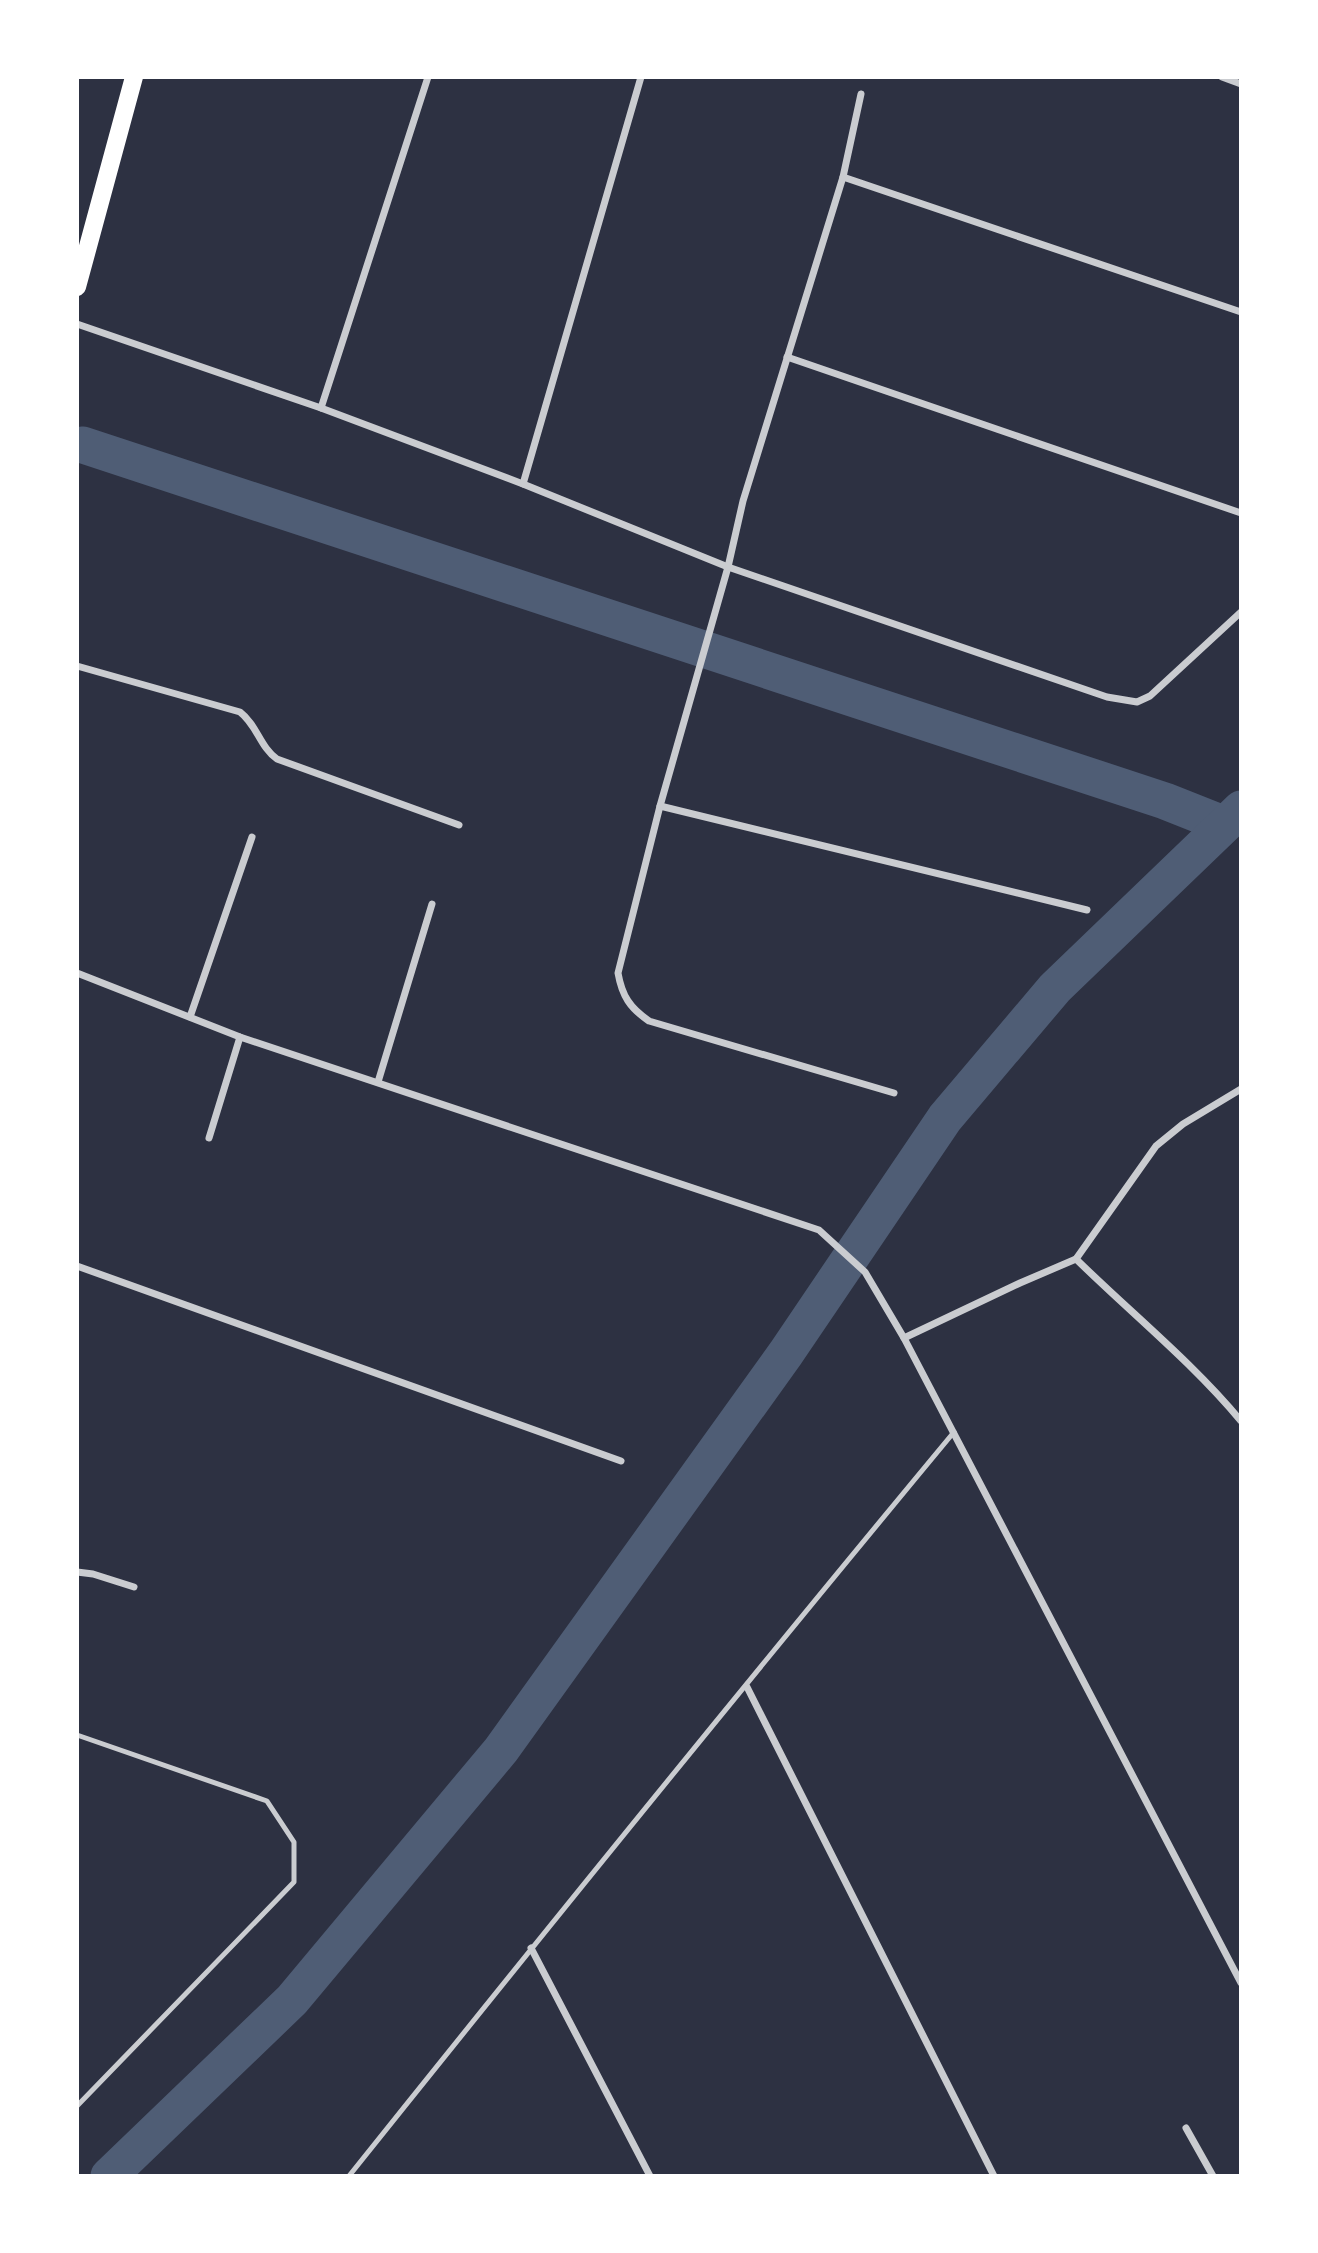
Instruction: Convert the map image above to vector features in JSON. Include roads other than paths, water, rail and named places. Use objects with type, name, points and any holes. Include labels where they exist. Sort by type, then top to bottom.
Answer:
[{"type":"main road","points":[[77,287],[134,77]]},
{"type":"street","points":[[321,408],[428,77]]},
{"type":"street","points":[[523,484],[641,77]]},
{"type":"street","points":[[1222,77],[1241,85]]},
{"type":"street","points":[[861,94],[843,177],[743,501],[728,567],[660,806],[618,973],[625,999],[649,1021],[894,1093]]},
{"type":"street","points":[[843,177],[1241,312]]},
{"type":"street","points":[[77,324],[321,408],[523,484],[728,567],[1107,697],[1137,702],[1160,689],[1241,611]]},
{"type":"street","points":[[787,357],[1241,513]]},
{"type":"street","points":[[77,666],[240,712],[250,719],[267,752],[277,760],[459,825]]},
{"type":"street","points":[[660,806],[1087,910]]},
{"type":"street","points":[[190,1017],[253,837]]},
{"type":"street","points":[[378,1082],[432,904]]},
{"type":"street","points":[[77,973],[240,1037],[820,1230],[865,1272],[904,1338],[955,1431],[1241,1983]]},
{"type":"street","points":[[209,1138],[240,1037]]},
{"type":"street","points":[[904,1338],[1076,1259],[1156,1146],[1183,1124],[1241,1090]]},
{"type":"street","points":[[1076,1259],[1138,1320],[1188,1363],[1241,1421]]},
{"type":"street","points":[[77,1266],[621,1461]]},
{"type":"street","points":[[77,1572],[93,1574],[134,1587]]},
{"type":"street","points":[[747,1687],[994,2176]]},
{"type":"street","points":[[531,1948],[650,2176]]},
{"type":"street","points":[[1186,2128],[1213,2176]]},
{"type":"lane","points":[[349,2176],[674,1771],[747,1687],[955,1431]]},
{"type":"lane","points":[[77,1735],[267,1801],[294,1842],[294,1882],[77,2106]]},
{"type":"waterway","points":[[83,445],[1165,801],[1223,824]]},
{"type":"waterway","points":[[109,2176],[292,2000],[501,1750],[786,1353],[945,1118],[1055,988],[1241,809]]}]
